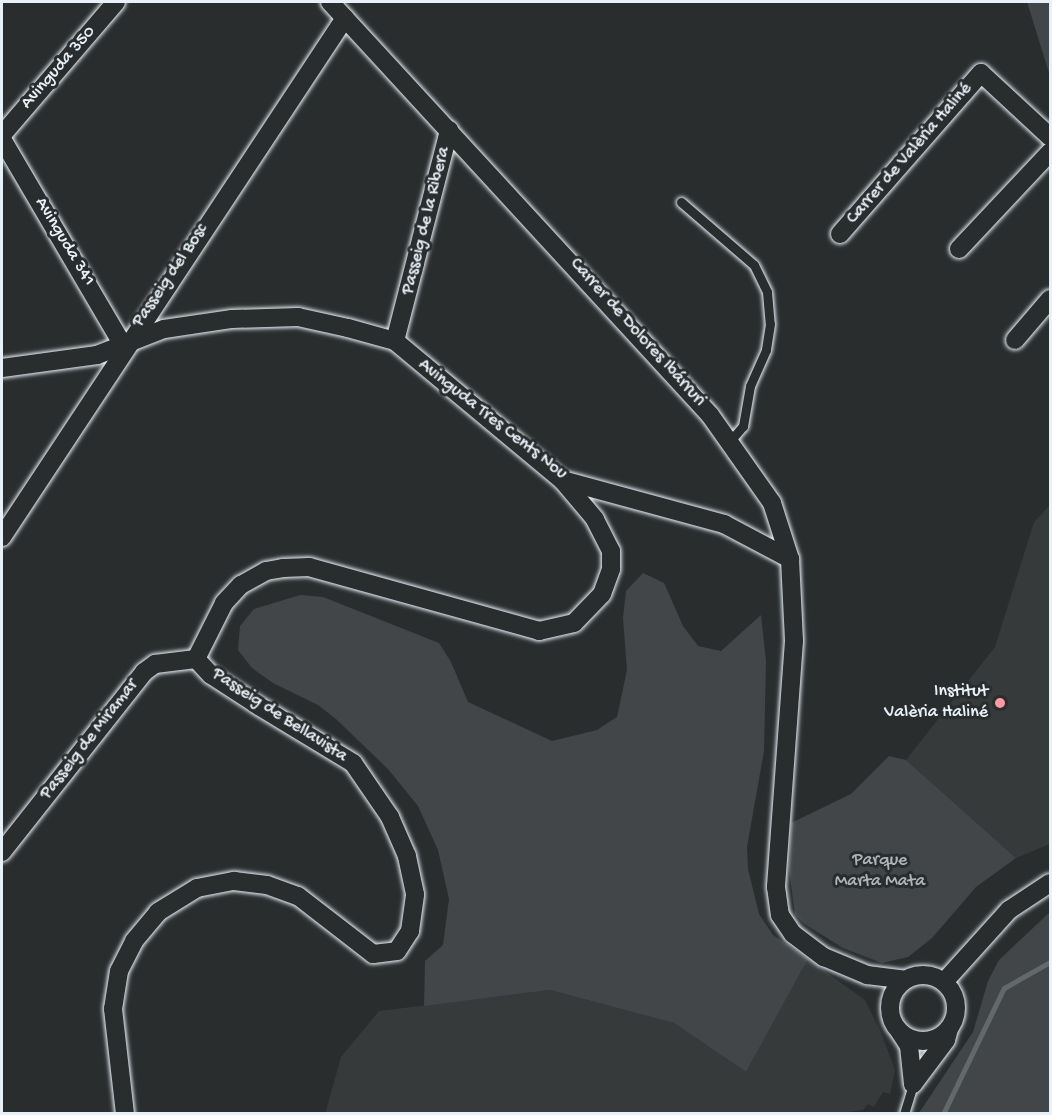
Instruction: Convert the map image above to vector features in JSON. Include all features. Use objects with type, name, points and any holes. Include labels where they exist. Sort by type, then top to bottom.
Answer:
[{"type":"street","name":"Avinguda 350","points":[[2,137],[116,2]]},
{"type":"street","name":"Passeig de la Ribera","points":[[330,2],[449,130],[395,341]]},
{"type":"street","name":"Passeig del Bosc","points":[[2,537],[124,347],[345,18]]},
{"type":"street","name":"Carrer de Valèria Haliné","points":[[840,234],[981,73],[1050,137]]},
{"type":"street","name":"Carrer de Dolores Ibárruri","points":[[449,130],[598,290],[730,441],[772,503],[790,559]]},
{"type":"street","name":"Avinguda 341","points":[[2,137],[124,347]]},
{"type":"street","points":[[959,249],[1050,152]]},
{"type":"street","points":[[1015,339],[1050,299]]},
{"type":"street","name":"Avinguda Tres Cents Nou","points":[[2,368],[76,359],[124,347],[145,335],[176,327],[232,319],[298,317],[395,341],[562,480],[724,524],[790,559]]},
{"type":"street","name":"Passeig de Bellavista","points":[[126,1113],[114,1000],[124,961],[134,940],[158,912],[197,888],[234,881],[267,885],[298,896],[373,954],[397,951],[410,931],[415,894],[407,856],[390,817],[353,763],[211,675],[196,660],[224,603],[241,585],[266,571],[309,567],[539,631],[574,623],[602,594],[611,569],[611,551],[595,519],[562,480]]},
{"type":"street","points":[[790,559],[794,641],[776,887],[780,915],[793,934],[824,957],[867,975],[905,980],[922,975],[944,982],[955,1002],[946,1040],[914,1084]]},
{"type":"street","name":"Passeig de Miramar","points":[[2,852],[144,672],[155,664],[196,660]]},
{"type":"street","points":[[944,982],[1009,910],[1050,882]]},
{"type":"street","points":[[867,975],[881,991],[894,1021],[909,1046],[914,1084]]},
{"type":"street","points":[[905,980],[893,995],[894,1021],[906,1036],[923,1041],[934,1039],[949,1029]]},
{"type":"lane","points":[[681,202],[754,265],[767,292],[770,324],[766,350],[750,386],[743,426],[730,441]]},
{"type":"lane","points":[[904,1113],[914,1084]]},
{"type":"shaded area","name":"Institut Valèria Haliné","points":[[1050,505],[1050,844],[1016,858],[906,760],[995,647],[1034,522]]},
{"type":"shaded area","points":[[808,959],[865,1000],[880,1030],[895,1070],[890,1094],[883,1092],[874,1107],[868,1104],[863,1110],[839,1113],[325,1114],[341,1057],[379,1011],[550,990],[674,1023],[746,1072]]},
{"type":"green space","points":[[1027,2],[1050,2],[1050,76]]},
{"type":"green space","points":[[643,573],[664,583],[683,626],[698,646],[721,651],[761,615],[766,661],[764,751],[747,847],[748,869],[759,914],[773,935],[808,959],[746,1072],[674,1023],[550,990],[424,1006],[425,961],[443,945],[449,899],[438,850],[418,806],[388,769],[336,719],[318,705],[273,683],[252,668],[238,650],[240,626],[254,609],[300,595],[323,597],[439,643],[451,662],[468,702],[552,741],[597,730],[617,717],[627,670],[623,618],[626,591]]},
{"type":"green space","name":"Parque Marta Mata","points":[[889,756],[906,760],[1016,858],[976,887],[932,938],[908,957],[882,963],[843,948],[803,923],[795,914],[789,869],[791,823],[851,794]]},
{"type":"green space","points":[[1050,912],[1050,1113],[919,1113],[973,1032],[988,981],[999,960]]},
{"type":"waterway","points":[[943,1114],[1004,988],[1050,962]]},
{"type":"place","name":"Institut Valèria Haliné","points":[[1000,703]]}]
